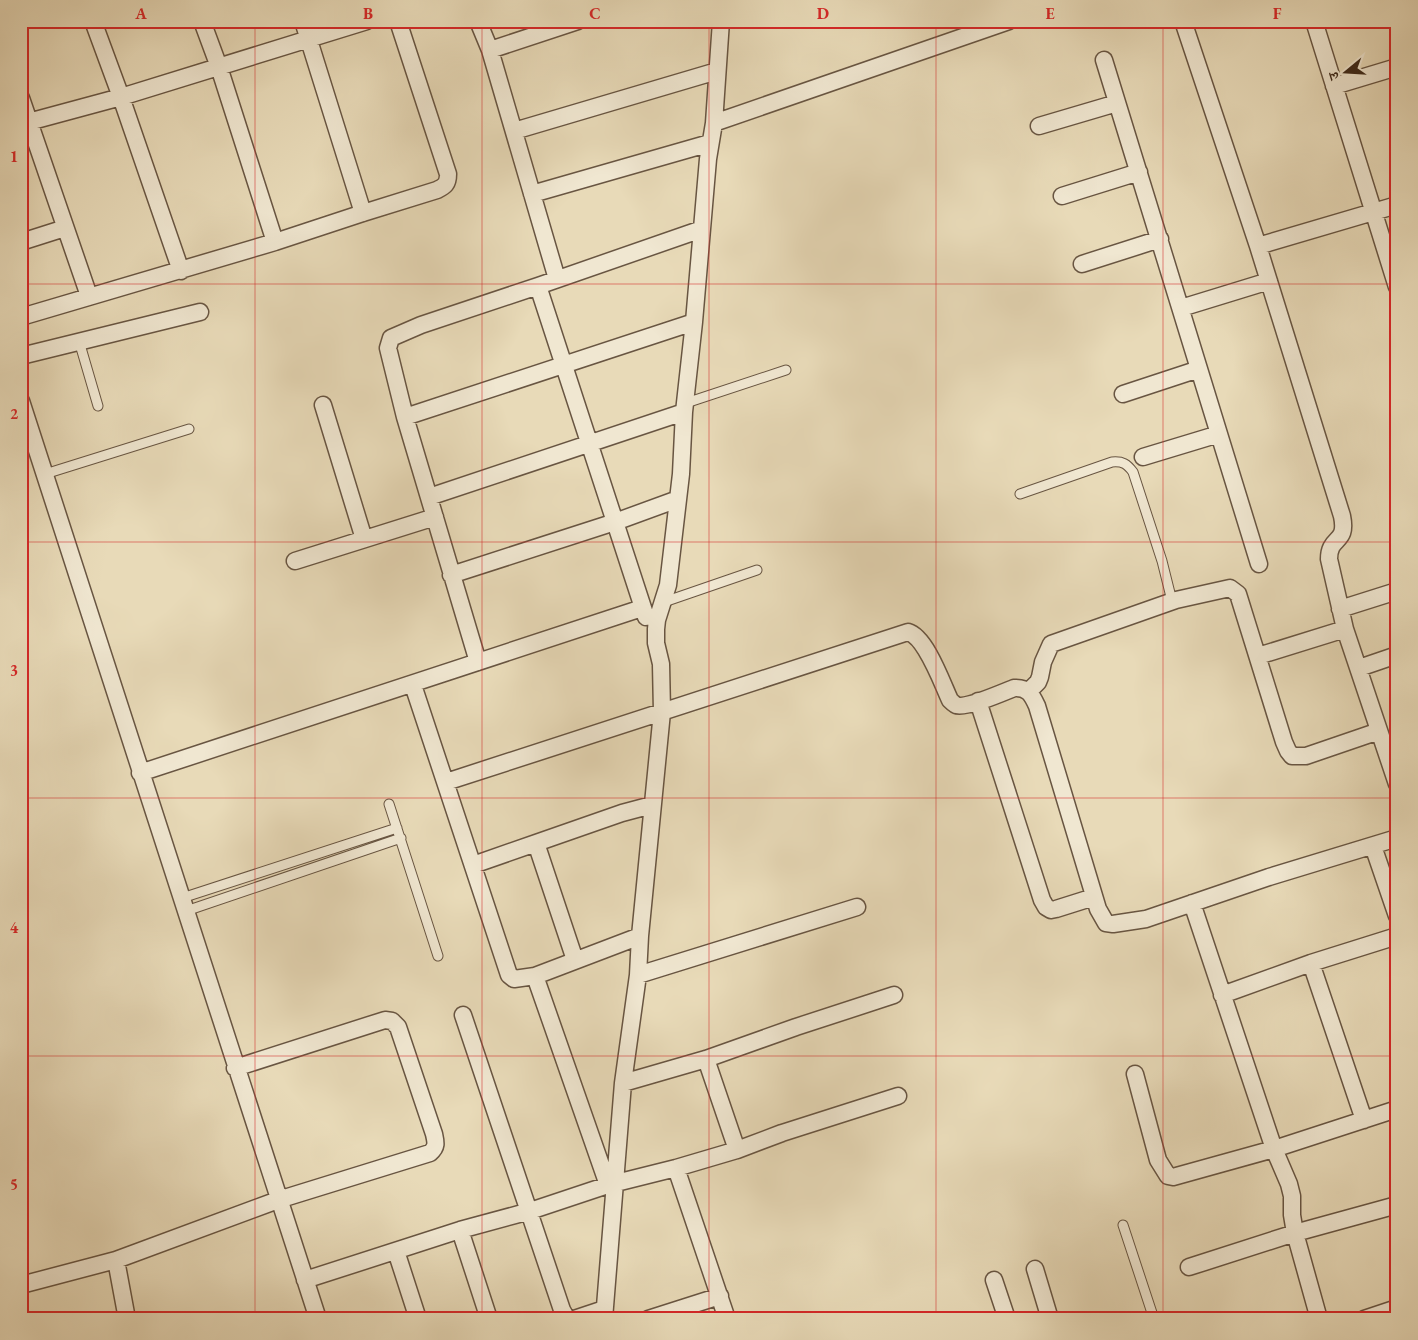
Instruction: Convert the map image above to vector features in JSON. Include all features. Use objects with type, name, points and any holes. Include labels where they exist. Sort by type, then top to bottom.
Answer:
[{"type":"street","points":[[93,21],[121,96],[181,271]]},
{"type":"street","points":[[202,21],[219,67],[275,242]]},
{"type":"street","points":[[303,21],[363,213]]},
{"type":"street","points":[[26,123],[219,67],[367,21]]},
{"type":"street","points":[[21,317],[275,242],[437,190],[444,186],[448,181],[448,174],[398,21]]},
{"type":"street","points":[[478,21],[490,50],[557,279]]},
{"type":"street","points":[[714,123],[1009,21]]},
{"type":"street","points":[[1183,21],[1258,246],[1342,516],[1344,527],[1342,535],[1329,550],[1329,559],[1346,629],[1396,779]]},
{"type":"street","points":[[1314,21],[1397,287]]},
{"type":"street","points":[[656,643],[657,620],[668,585],[681,474],[685,408],[723,22]]},
{"type":"street","points":[[490,50],[570,23]]},
{"type":"street","points":[[1104,60],[1259,564]]},
{"type":"street","points":[[1334,86],[1397,67]]},
{"type":"street","points":[[514,131],[717,71]]},
{"type":"street","points":[[21,98],[26,123],[90,296]]},
{"type":"street","points":[[1039,126],[1117,102]]},
{"type":"street","points":[[532,194],[710,143]]},
{"type":"street","points":[[1062,196],[1139,172]]},
{"type":"street","points":[[1258,246],[1397,205]]},
{"type":"street","points":[[21,242],[65,228]]},
{"type":"street","points":[[478,662],[405,417],[388,348],[391,338],[421,325],[702,229]]},
{"type":"street","points":[[1082,264],[1160,239]]},
{"type":"street","points":[[1181,308],[1269,281]]},
{"type":"street","points":[[538,286],[565,364],[642,608],[656,643],[661,664],[662,712],[640,936],[638,975],[611,1184],[604,1314],[574,1319]]},
{"type":"street","points":[[21,356],[200,312]]},
{"type":"street","points":[[405,417],[694,322]]},
{"type":"street","points":[[1123,394],[1199,369]]},
{"type":"street","points":[[21,401],[235,1068],[318,1319]]},
{"type":"street","points":[[323,405],[364,539]]},
{"type":"street","points":[[429,497],[589,443],[685,408]]},
{"type":"street","points":[[1143,457],[1219,434]]},
{"type":"street","points":[[451,575],[615,522],[678,499]]},
{"type":"street","points":[[295,561],[435,517]]},
{"type":"street","points":[[1029,691],[1040,677],[1043,662],[1051,644],[1172,601],[1225,588],[1234,589],[1238,594],[1284,742],[1292,756],[1306,756],[1379,731]]},
{"type":"street","points":[[1340,609],[1397,592]]},
{"type":"street","points":[[140,773],[642,608]]},
{"type":"street","points":[[1258,656],[1346,629]]},
{"type":"street","points":[[446,782],[908,632],[918,637],[950,700],[956,705],[962,706],[1014,688],[1020,687],[1029,691],[1037,706],[1094,896],[1102,918],[1106,923],[1113,924],[1146,919],[1270,877],[1397,838]]},
{"type":"street","points":[[1359,668],[1397,656]]},
{"type":"street","points":[[413,684],[510,975],[514,979],[534,976],[640,936]]},
{"type":"street","points":[[978,701],[1042,900],[1046,907],[1050,910],[1056,909],[1094,896]]},
{"type":"street","points":[[473,865],[622,813],[652,806]]},
{"type":"street","points":[[536,843],[575,960]]},
{"type":"street","points":[[1373,846],[1397,916]]},
{"type":"street","points":[[1192,904],[1274,1149],[1292,1196],[1292,1215],[1295,1233],[1319,1319]]},
{"type":"street","points":[[638,975],[857,907]]},
{"type":"street","points":[[1222,995],[1311,963],[1397,936]]},
{"type":"street","points":[[1311,963],[1364,1120]]},
{"type":"street","points":[[534,976],[611,1184]]},
{"type":"street","points":[[623,1083],[706,1059],[894,995]]},
{"type":"street","points":[[463,1015],[562,1310],[567,1319]]},
{"type":"street","points":[[21,1285],[116,1260],[278,1200],[430,1153],[435,1149],[434,1134],[398,1028],[392,1021],[385,1020],[235,1068]]},
{"type":"street","points":[[706,1059],[738,1150]]},
{"type":"street","points":[[1136,1074],[1158,1160],[1168,1176],[1173,1177],[1274,1149],[1397,1109]]},
{"type":"street","points":[[305,1280],[460,1230],[530,1211],[611,1184],[738,1150],[782,1133],[898,1096]]},
{"type":"street","points":[[676,1168],[720,1296],[726,1319]]},
{"type":"street","points":[[1189,1267],[1295,1233],[1397,1204]]},
{"type":"street","points":[[460,1230],[489,1319]]},
{"type":"street","points":[[396,1251],[418,1319]]},
{"type":"street","points":[[116,1260],[127,1319]]},
{"type":"street","points":[[1035,1268],[1050,1319]]},
{"type":"street","points":[[994,1280],[1007,1319]]},
{"type":"street","points":[[648,1319],[720,1296]]},
{"type":"street","points":[[1364,1319],[1397,1308]]},
{"type":"lane","points":[[78,341],[98,406]]},
{"type":"lane","points":[[685,408],[786,370]]},
{"type":"lane","points":[[45,474],[189,429]]},
{"type":"lane","points":[[1020,494],[1112,462],[1121,461],[1127,464],[1134,472],[1172,601]]},
{"type":"lane","points":[[664,602],[757,570]]},
{"type":"lane","points":[[389,804],[438,956]]},
{"type":"lane","points":[[184,905],[398,828]]},
{"type":"lane","points":[[184,905],[401,838]]},
{"type":"lane","points":[[1123,1225],[1154,1319]]}]
